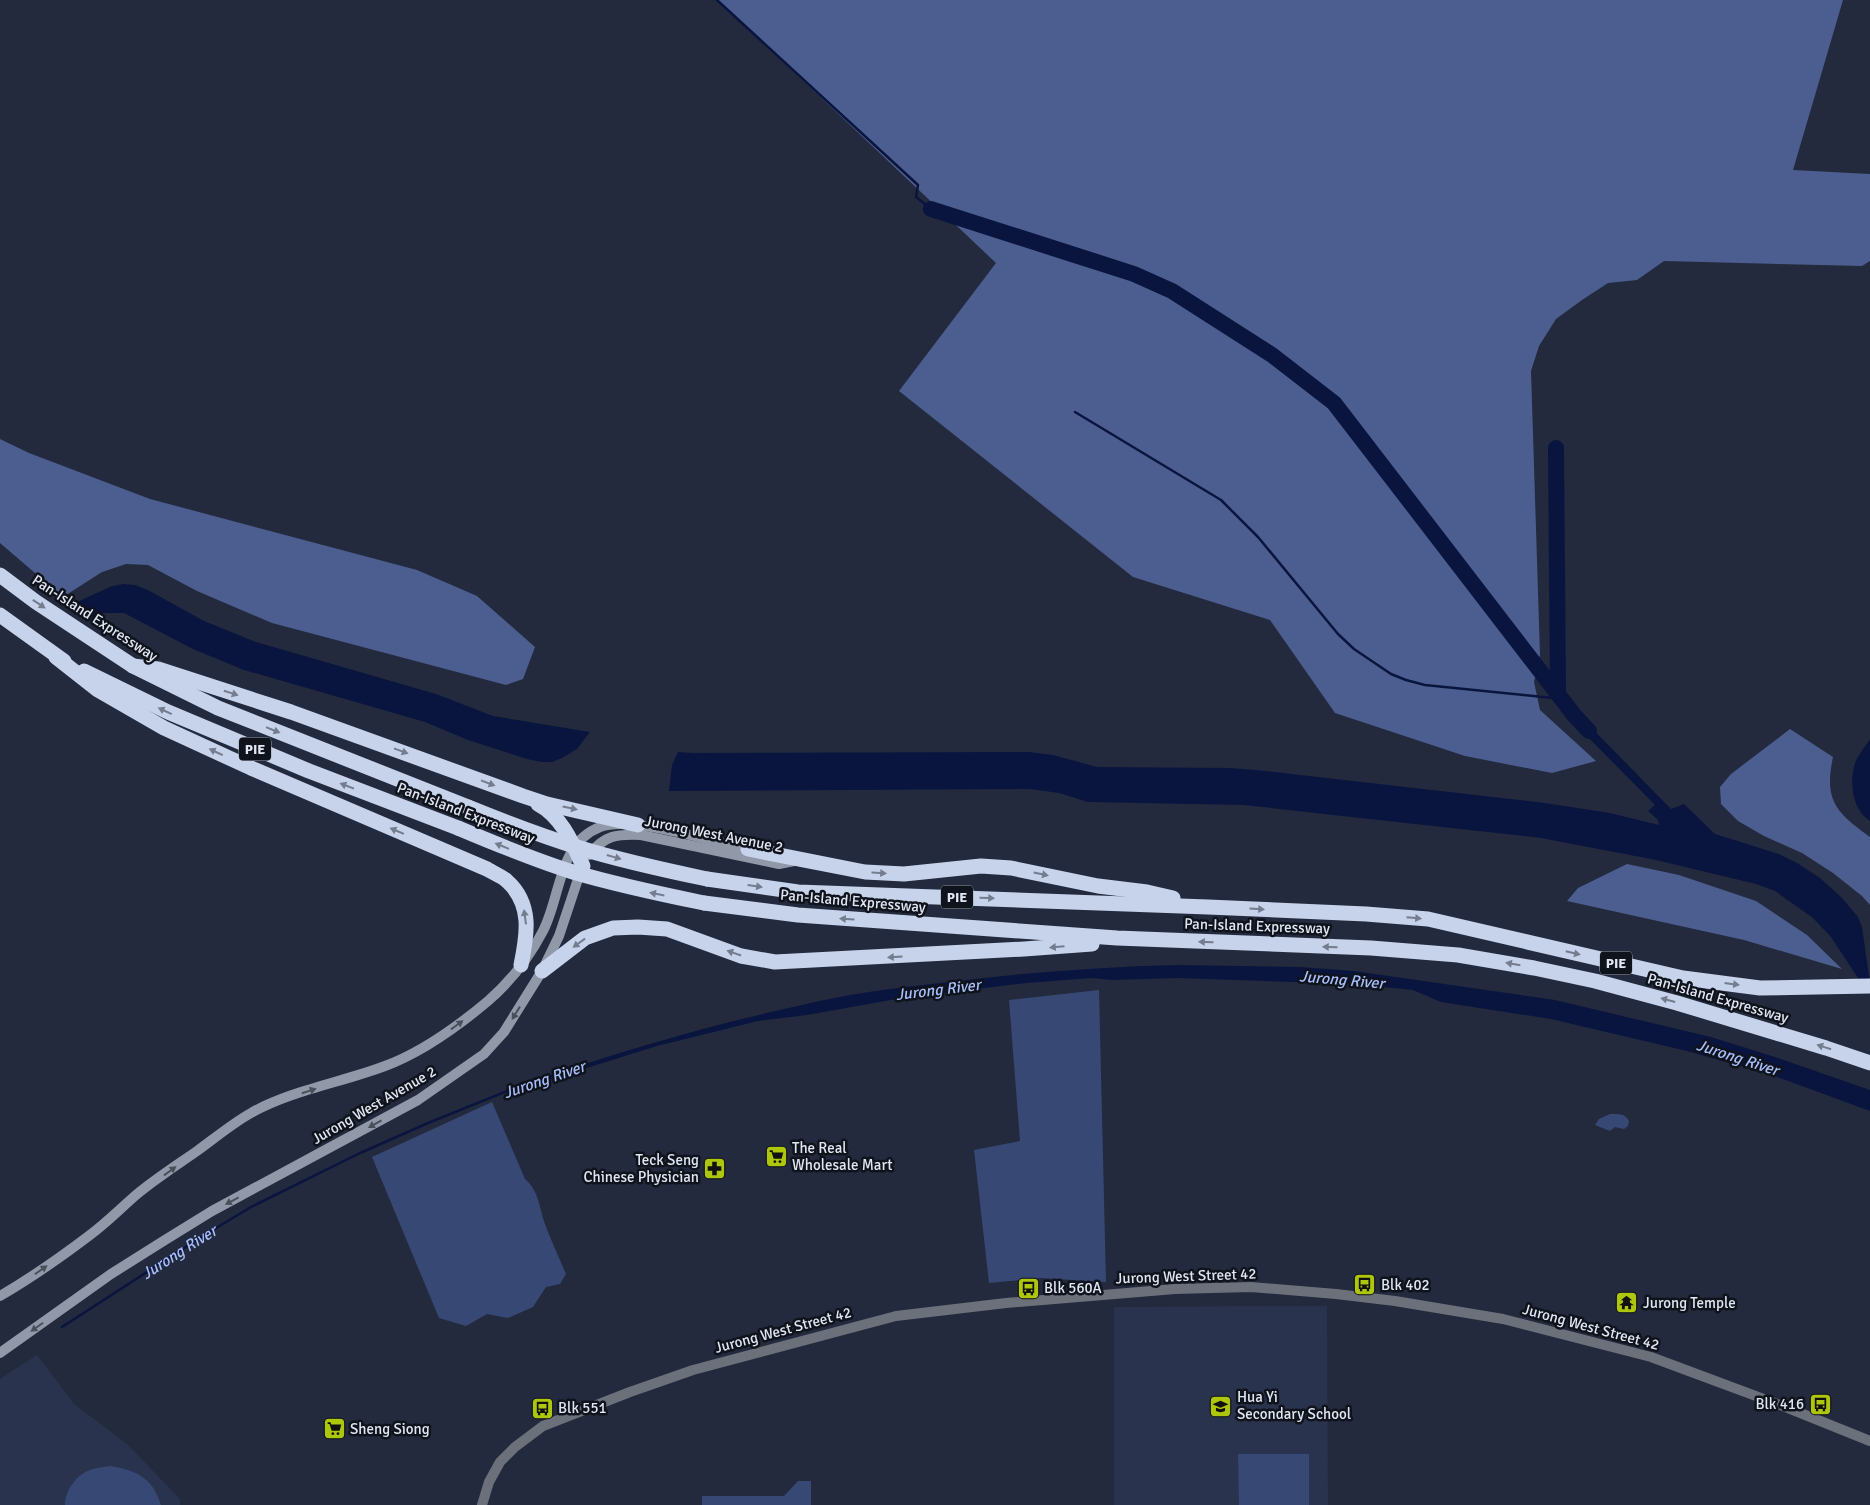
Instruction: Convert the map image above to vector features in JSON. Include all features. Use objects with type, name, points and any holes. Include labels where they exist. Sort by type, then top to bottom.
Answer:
[{"type":"highway","name":"Pan-Island Expressway","points":[[0,575],[36,602],[133,666],[218,708],[532,832],[646,866],[707,879],[798,892],[1208,907],[1366,914],[1428,919],[1683,978],[1760,988],[1870,986]]},
{"type":"highway","name":"Pan-Island Expressway","points":[[0,615],[56,657],[168,712],[309,771],[516,852],[572,872],[638,890],[704,903],[798,915],[1140,940],[1371,948],[1458,955],[1595,981],[1677,1003],[1870,1063]]},
{"type":"highway","points":[[56,657],[98,690],[164,728],[251,768],[487,869],[506,880],[518,893],[526,917],[526,939],[521,965]]},
{"type":"highway","points":[[133,666],[158,670],[291,712],[547,804],[638,825]]},
{"type":"highway","points":[[523,796],[551,813],[571,839],[582,866]]},
{"type":"highway","points":[[748,849],[865,872],[904,874],[981,866],[1011,868],[1098,886],[1147,892],[1208,907]]},
{"type":"highway","points":[[542,971],[585,938],[613,928],[667,929],[741,956],[775,962],[1024,949],[1140,940]]},
{"type":"main road","name":"Jurong West Avenue 2","points":[[0,1296],[91,1234],[138,1194],[251,1113],[279,1100],[386,1066],[422,1048],[452,1029],[491,999],[521,965],[545,929],[554,908],[562,873],[574,847],[587,834],[600,827],[615,824],[638,825],[748,849]]},
{"type":"main road","name":"Jurong West Avenue 2","points":[[0,1353],[111,1274],[165,1240],[212,1211],[418,1100],[484,1054],[504,1032],[542,971],[560,936],[582,866],[596,845],[605,839],[615,835],[641,835],[779,864],[791,863],[797,859]]},
{"type":"street","name":"Jurong West Street 42","points":[[482,1505],[489,1482],[500,1462],[514,1447],[543,1426],[693,1370],[896,1316],[1006,1303],[1175,1288],[1251,1287],[1336,1294],[1395,1301],[1504,1319],[1651,1358],[1788,1408],[1870,1441]]},
{"type":"shaded area","points":[[718,0],[1843,0],[1793,170],[1870,174],[1870,261],[1862,266],[1664,261],[1637,280],[1608,283],[1556,319],[1539,346],[1531,371],[1540,655],[1534,682],[1540,710],[1596,761],[1552,773],[1465,756],[1335,713],[1270,620],[1133,577],[899,391],[996,263]]},
{"type":"shaded area","points":[[0,439],[29,453],[150,499],[417,570],[477,596],[535,647],[523,679],[506,685],[272,623],[197,591],[148,565],[126,564],[102,572],[63,597],[0,543]]},
{"type":"shaded area","points":[[1790,729],[1833,757],[1830,784],[1835,804],[1848,820],[1870,837],[1870,905],[1862,896],[1833,873],[1802,853],[1764,836],[1738,821],[1721,804],[1720,787],[1731,774]]},
{"type":"shaded area","points":[[1627,864],[1679,875],[1756,901],[1807,935],[1842,969],[1744,940],[1567,901],[1578,888]]},
{"type":"shaded area","points":[[1099,990],[1106,1282],[1040,1278],[989,1283],[974,1150],[1020,1141],[1009,1000]]},
{"type":"shaded area","points":[[492,1102],[525,1179],[536,1194],[547,1230],[566,1274],[560,1284],[546,1287],[533,1307],[508,1318],[487,1314],[466,1326],[439,1318],[372,1157]]},
{"type":"shaded area","points":[[1610,1114],[1621,1114],[1629,1121],[1628,1126],[1624,1129],[1615,1127],[1610,1131],[1595,1125],[1599,1119]]},
{"type":"shaded area","name":"Hua Yi Secondary School","points":[[1327,1306],[1328,1505],[1114,1505],[1114,1307]]},
{"type":"shaded area","points":[[37,1355],[74,1404],[127,1444],[180,1499],[180,1505],[0,1505],[0,1379]]},
{"type":"shaded area","points":[[1238,1454],[1309,1454],[1309,1505],[1239,1505]]},
{"type":"shaded area","points":[[110,1466],[128,1470],[142,1477],[153,1488],[161,1505],[65,1505],[69,1489],[80,1476],[92,1469]]},
{"type":"shaded area","points":[[798,1481],[811,1481],[811,1505],[702,1505],[702,1496],[784,1496]]},
{"type":"water","points":[[135,585],[148,590],[204,621],[256,642],[436,694],[493,716],[590,732],[577,749],[562,758],[552,762],[527,759],[468,740],[425,722],[244,670],[193,649],[124,613],[104,613],[94,618],[75,603],[112,586]]},
{"type":"water","points":[[1576,712],[1671,809],[1684,804],[1715,834],[1779,854],[1797,863],[1820,878],[1841,897],[1858,917],[1862,927],[1870,983],[1860,981],[1831,937],[1813,918],[1775,891],[1756,884],[1656,860],[1541,838],[1244,805],[1088,802],[1059,793],[1030,789],[669,791],[672,765],[678,752],[1029,752],[1053,755],[1097,767],[1231,768],[1256,770],[1545,803],[1610,813],[1659,825],[1658,820],[1648,811],[1655,805],[1570,719]]},
{"type":"water","points":[[1870,739],[1870,821],[1859,810],[1856,803],[1852,779],[1856,760]]},
{"type":"water","name":"Jurong River","points":[[1177,965],[1301,967],[1354,971],[1555,1000],[1711,1037],[1870,1090],[1870,1111],[1769,1074],[1687,1051],[1551,1019],[1441,1002],[1413,990],[1353,984],[1178,978],[1112,980],[1091,978],[1027,983],[902,998],[807,1015],[758,1021],[657,1046],[516,1090],[515,1087],[693,1032],[766,1013],[836,998],[888,989],[999,976]]},
{"type":"waterway","points":[[717,0],[918,185],[916,197],[931,209]]},
{"type":"waterway","points":[[931,209],[1134,274],[1172,291],[1272,355],[1334,403],[1574,715],[1589,731]]},
{"type":"waterway","points":[[1075,412],[1221,500],[1258,537],[1338,634],[1354,649],[1391,674],[1425,685],[1563,699]]},
{"type":"waterway","points":[[1556,448],[1558,693]]},
{"type":"waterway","name":"Jurong River","points":[[62,1327],[251,1207],[358,1154],[517,1087]]},
{"type":"place","name":"The Real Wholesale Mart","points":[[776,1157]]},
{"type":"place","name":"Teck Seng Chinese Physician","points":[[715,1169]]},
{"type":"place","name":"Blk 402","points":[[1365,1285]]},
{"type":"place","name":"Blk 560A","points":[[1028,1288]]},
{"type":"place","name":"Jurong Temple","points":[[1627,1303]]},
{"type":"place","name":"Blk 416","points":[[1820,1404]]},
{"type":"place","name":"Hua Yi Secondary School","points":[[1221,1406]]},
{"type":"place","name":"Blk 551","points":[[542,1408]]},
{"type":"place","name":"Sheng Siong","points":[[334,1429]]}]
